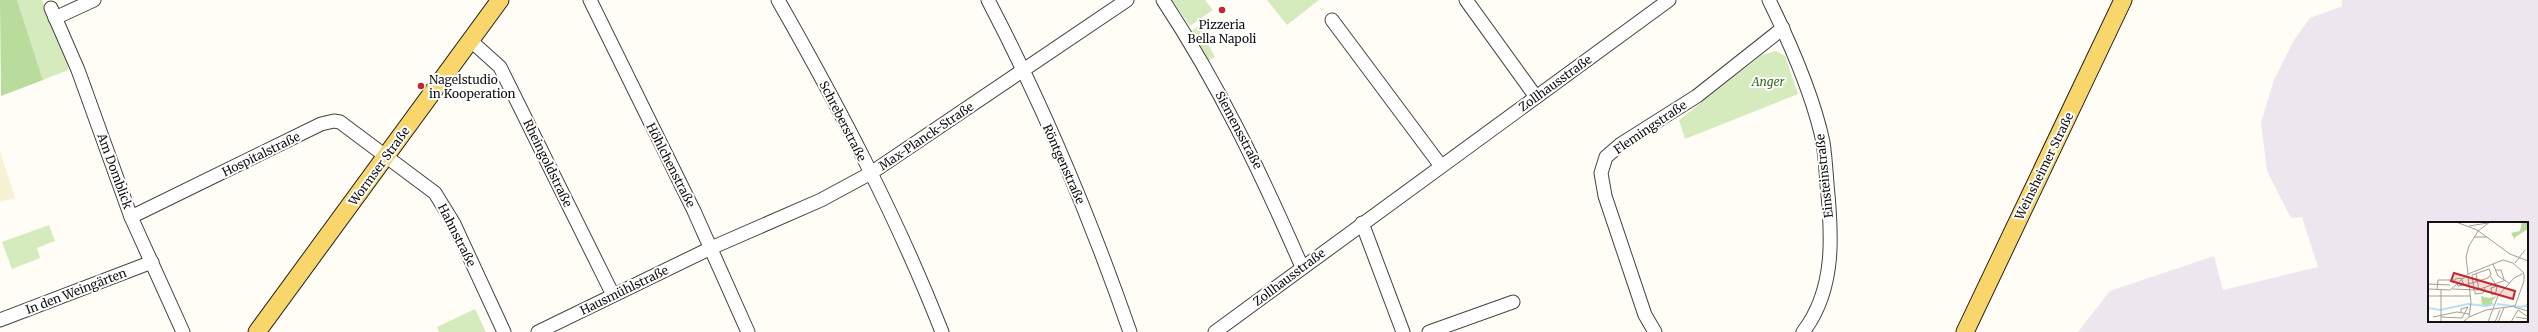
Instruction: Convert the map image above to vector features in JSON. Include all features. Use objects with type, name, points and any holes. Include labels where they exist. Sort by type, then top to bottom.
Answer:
[{"type":"main road","name":"Wormser Straße","points":[[257,332],[500,0]]},
{"type":"main road","name":"Weinsheimer Straße","points":[[1965,332],[2124,0]]},
{"type":"street","name":"Am Domblick","points":[[94,0],[53,13],[78,70],[131,217],[183,332]]},
{"type":"street","name":"Höhlchenstraße","points":[[590,0],[711,248],[748,332]]},
{"type":"street","name":"Schreberstraße","points":[[778,0],[871,174],[907,249],[942,332]]},
{"type":"street","name":"Röntgenstraße","points":[[988,0],[1087,216],[1130,332]]},
{"type":"street","name":"Max-Planck-Straße","points":[[711,248],[821,200],[871,174],[1127,0]]},
{"type":"street","name":"Siemensstraße","points":[[1163,0],[1228,108],[1259,168],[1302,267]]},
{"type":"street","points":[[1466,0],[1536,97]]},
{"type":"street","name":"Zollhausstraße","points":[[1215,332],[1362,223],[1669,0]]},
{"type":"street","name":"Einsteinstraße","points":[[1769,0],[1783,28],[1823,142],[1829,203],[1830,263],[1823,295],[1803,332]]},
{"type":"street","points":[[1332,20],[1441,166]]},
{"type":"street","name":"Flemingstraße","points":[[1655,332],[1645,315],[1605,196],[1601,173],[1606,157],[1621,144],[1697,96],[1783,28]]},
{"type":"street","name":"Rheingoldstraße","points":[[470,40],[500,67],[613,295]]},
{"type":"street","name":"Hospitalstraße","points":[[131,217],[328,122],[340,122],[387,156]]},
{"type":"street","name":"Hahnstraße","points":[[387,156],[435,193],[454,224],[504,332]]},
{"type":"street","points":[[1362,223],[1403,332]]},
{"type":"street","name":"Hausmühlstraße","points":[[538,332],[711,248]]},
{"type":"street","name":"In den Weingärten","points":[[0,320],[152,262]]},
{"type":"street","points":[[1429,332],[1513,302]]},
{"type":"shaded area","points":[[2342,0],[2538,0],[2538,332],[2078,332],[2110,291],[2214,256],[2223,290],[2318,267],[2302,217],[2291,218],[2267,171],[2261,122],[2274,80],[2294,40],[2310,18],[2342,6]]},
{"type":"shaded area","points":[[0,151],[15,198],[0,202]]},
{"type":"green space","points":[[0,0],[17,0],[43,80],[1,96]]},
{"type":"green space","points":[[17,0],[42,0],[69,62],[68,70],[43,80]]},
{"type":"green space","points":[[1172,0],[1205,0],[1213,10],[1190,26]]},
{"type":"green space","points":[[1267,0],[1319,0],[1287,25]]},
{"type":"green space","points":[[1202,24],[1213,41],[1208,44],[1215,57],[1208,61],[1190,32]]},
{"type":"green space","name":"Anger","points":[[1776,51],[1785,56],[1798,94],[1685,139],[1679,120],[1762,55]]},
{"type":"green space","points":[[49,225],[55,241],[37,248],[40,258],[12,269],[2,242]]},
{"type":"green space","points":[[475,309],[486,332],[439,332],[437,327]]},
{"type":"place","name":"Pizzeria Bella Napoli","points":[[1222,10]]},
{"type":"place","name":"Nagelstudio in Kooperation","points":[[421,86]]}]
